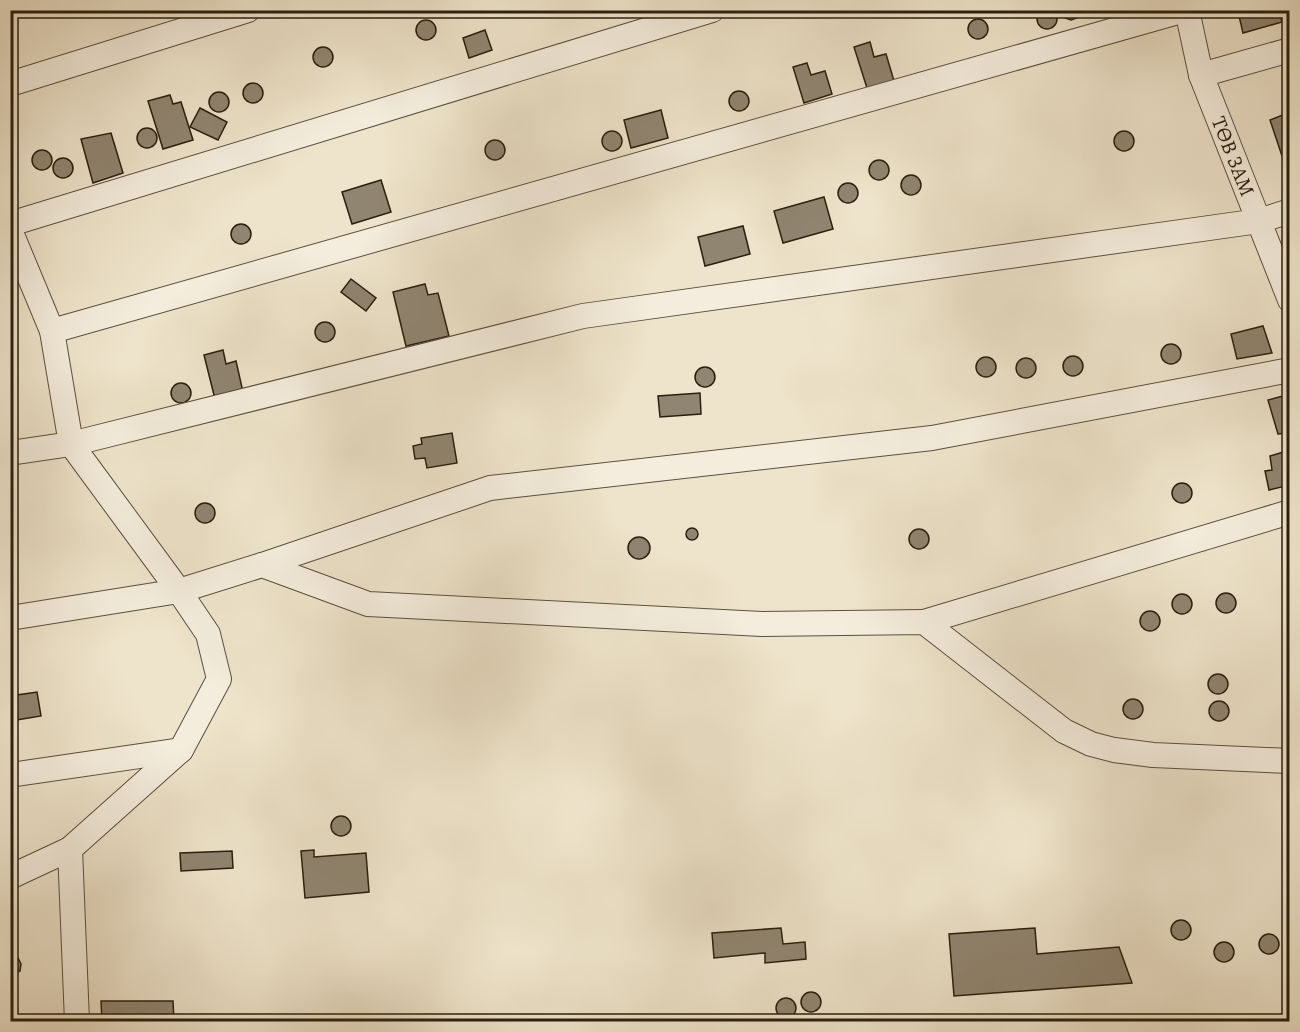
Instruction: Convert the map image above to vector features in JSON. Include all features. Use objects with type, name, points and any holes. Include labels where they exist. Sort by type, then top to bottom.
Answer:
[{"type":"street","points":[[10,84],[248,10]]},
{"type":"street","points":[[10,224],[712,10]]},
{"type":"street","points":[[52,331],[1186,10]]},
{"type":"street","name":"ТӨВ ЗАМ","points":[[1186,10],[1201,75],[1290,300]]},
{"type":"street","points":[[1201,75],[1290,50]]},
{"type":"street","points":[[10,453],[70,444],[583,316],[1259,221],[1290,211]]},
{"type":"street","points":[[10,230],[52,331],[70,444],[179,591],[208,634],[219,679],[182,750],[70,849],[10,877]]},
{"type":"street","points":[[10,618],[179,591],[490,488],[932,438],[1290,370]]},
{"type":"street","points":[[262,565],[368,604],[762,624],[924,622],[1290,512]]},
{"type":"street","points":[[924,622],[1064,731],[1091,744],[1114,750],[1153,755],[1290,760]]},
{"type":"street","points":[[10,775],[182,750]]},
{"type":"street","points":[[70,849],[77,1022]]},
{"type":"building","points":[[1047,9],[1054,12],[1057,19],[1054,26],[1047,29],[1040,26],[1037,19],[1040,12]]},
{"type":"building","points":[[1061,10],[1081,10],[1077,18],[1071,20],[1065,18]]},
{"type":"building","points":[[1246,10],[1279,10],[1282,22],[1243,33],[1239,16],[1247,14]]},
{"type":"building","points":[[978,19],[985,22],[988,29],[985,36],[978,39],[971,36],[968,29],[971,22]]},
{"type":"building","points":[[426,20],[433,23],[436,30],[433,37],[426,40],[419,37],[416,30],[419,23]]},
{"type":"building","points":[[485,30],[492,50],[469,58],[463,38]]},
{"type":"building","points":[[870,42],[874,57],[886,54],[894,81],[867,88],[854,47]]},
{"type":"building","points":[[323,47],[330,50],[333,57],[330,64],[323,67],[316,64],[313,57],[316,50]]},
{"type":"building","points":[[807,63],[811,75],[825,71],[832,94],[804,103],[793,67]]},
{"type":"building","points":[[253,83],[260,86],[263,93],[260,100],[253,103],[246,100],[243,93],[246,86]]},
{"type":"building","points":[[739,91],[746,94],[749,101],[746,108],[739,111],[732,108],[729,101],[732,94]]},
{"type":"building","points":[[219,92],[226,95],[229,102],[226,109],[219,112],[212,109],[209,102],[212,95]]},
{"type":"building","points":[[170,95],[173,104],[181,102],[193,140],[163,149],[148,101]]},
{"type":"building","points":[[200,108],[227,122],[218,140],[190,127]]},
{"type":"building","points":[[661,110],[668,138],[631,148],[624,120]]},
{"type":"building","points":[[1290,112],[1290,166],[1286,168],[1270,120]]},
{"type":"building","points":[[147,128],[154,131],[157,138],[154,145],[147,148],[140,145],[137,138],[140,131]]},
{"type":"building","points":[[612,131],[619,134],[622,141],[619,148],[612,151],[605,148],[602,141],[605,134]]},
{"type":"building","points":[[1124,131],[1131,134],[1134,141],[1131,148],[1124,151],[1117,148],[1114,141],[1117,134]]},
{"type":"building","points":[[111,133],[123,173],[93,183],[81,139]]},
{"type":"building","points":[[495,140],[502,143],[505,150],[502,157],[495,160],[488,157],[485,150],[488,143]]},
{"type":"building","points":[[42,150],[49,153],[52,160],[49,167],[42,170],[35,167],[32,160],[35,153]]},
{"type":"building","points":[[63,158],[70,161],[73,168],[70,175],[63,178],[56,175],[53,168],[56,161]]},
{"type":"building","points":[[879,160],[886,163],[889,170],[886,177],[879,180],[872,177],[869,170],[872,163]]},
{"type":"building","points":[[911,175],[918,178],[921,185],[918,192],[911,195],[904,192],[901,185],[904,178]]},
{"type":"building","points":[[381,180],[391,212],[352,224],[342,192]]},
{"type":"building","points":[[848,183],[855,186],[858,193],[855,200],[848,203],[841,200],[838,193],[841,186]]},
{"type":"building","points":[[824,197],[833,229],[783,243],[774,211]]},
{"type":"building","points":[[241,224],[248,227],[251,234],[248,241],[241,244],[234,241],[231,234],[234,227]]},
{"type":"building","points":[[743,226],[750,254],[705,266],[698,237]]},
{"type":"building","points":[[351,279],[376,298],[366,311],[341,292]]},
{"type":"building","points":[[425,284],[428,295],[438,293],[449,336],[406,346],[393,292]]},
{"type":"building","points":[[325,322],[332,325],[335,332],[332,339],[325,342],[318,339],[315,332],[318,325]]},
{"type":"building","points":[[1263,326],[1272,353],[1237,359],[1231,334]]},
{"type":"building","points":[[1171,344],[1178,347],[1181,354],[1178,361],[1171,364],[1164,361],[1161,354],[1164,347]]},
{"type":"building","points":[[223,350],[226,364],[236,361],[243,392],[215,399],[204,355]]},
{"type":"building","points":[[1073,356],[1080,359],[1083,366],[1080,373],[1073,376],[1066,373],[1063,366],[1066,359]]},
{"type":"building","points":[[986,357],[993,360],[996,367],[993,374],[986,377],[979,374],[976,367],[979,360]]},
{"type":"building","points":[[1026,358],[1033,361],[1036,368],[1033,375],[1026,378],[1019,375],[1016,368],[1019,361]]},
{"type":"building","points":[[705,367],[712,370],[715,377],[712,384],[705,387],[698,384],[695,377],[698,370]]},
{"type":"building","points":[[181,383],[188,386],[191,393],[188,400],[181,403],[174,400],[171,393],[174,386]]},
{"type":"building","points":[[700,393],[701,414],[660,417],[658,396]]},
{"type":"building","points":[[1290,394],[1290,433],[1278,434],[1268,400]]},
{"type":"building","points":[[452,433],[457,463],[427,468],[425,458],[415,459],[413,446],[422,444],[421,438]]},
{"type":"building","points":[[1290,450],[1290,485],[1269,490],[1265,471],[1272,470],[1270,456]]},
{"type":"building","points":[[1182,483],[1189,486],[1192,493],[1189,500],[1182,503],[1175,500],[1172,493],[1175,486]]},
{"type":"building","points":[[205,503],[212,506],[215,513],[212,520],[205,523],[198,520],[195,513],[198,506]]},
{"type":"building","points":[[694,528],[698,534],[694,540],[690,540],[686,532]]},
{"type":"building","points":[[919,529],[926,532],[929,539],[926,546],[919,549],[912,546],[909,539],[912,532]]},
{"type":"building","points":[[639,537],[647,540],[650,548],[647,556],[639,559],[631,556],[628,548],[631,540]]},
{"type":"building","points":[[1226,593],[1233,596],[1236,603],[1233,610],[1226,613],[1219,610],[1216,603],[1219,596]]},
{"type":"building","points":[[1182,594],[1189,597],[1192,604],[1189,611],[1182,614],[1175,611],[1172,604],[1175,597]]},
{"type":"building","points":[[1150,611],[1157,614],[1160,621],[1157,628],[1150,631],[1143,628],[1140,621],[1143,614]]},
{"type":"building","points":[[1218,674],[1225,677],[1228,684],[1225,691],[1218,694],[1211,691],[1208,684],[1211,677]]},
{"type":"building","points":[[37,692],[41,716],[10,721],[10,696]]},
{"type":"building","points":[[1133,699],[1140,702],[1143,709],[1140,716],[1133,719],[1126,716],[1123,709],[1126,702]]},
{"type":"building","points":[[1219,701],[1226,704],[1229,711],[1226,718],[1219,721],[1212,718],[1209,711],[1212,704]]},
{"type":"building","points":[[341,816],[348,819],[351,826],[348,833],[341,836],[334,833],[331,826],[334,819]]},
{"type":"building","points":[[314,850],[314,857],[366,853],[369,892],[305,898],[301,851]]},
{"type":"building","points":[[232,851],[233,868],[181,871],[180,853]]},
{"type":"building","points":[[1181,920],[1188,923],[1191,930],[1188,937],[1181,940],[1174,937],[1171,930],[1174,923]]},
{"type":"building","points":[[781,928],[783,944],[805,942],[806,959],[765,963],[765,953],[714,958],[712,933]]},
{"type":"building","points":[[1035,928],[1037,954],[1119,947],[1132,983],[954,996],[949,934]]},
{"type":"building","points":[[1269,934],[1276,937],[1279,944],[1276,951],[1269,954],[1262,951],[1259,944],[1262,937]]},
{"type":"building","points":[[1224,942],[1231,945],[1234,952],[1231,959],[1224,962],[1217,959],[1214,952],[1217,945]]},
{"type":"building","points":[[10,955],[18,958],[21,964],[20,971],[12,975]]},
{"type":"building","points":[[811,992],[818,995],[821,1002],[818,1009],[811,1012],[804,1009],[801,1002],[804,995]]},
{"type":"building","points":[[786,998],[793,1001],[796,1008],[793,1015],[786,1018],[779,1015],[776,1008],[779,1001]]},
{"type":"building","points":[[101,1001],[173,1001],[174,1022],[102,1022]]}]
